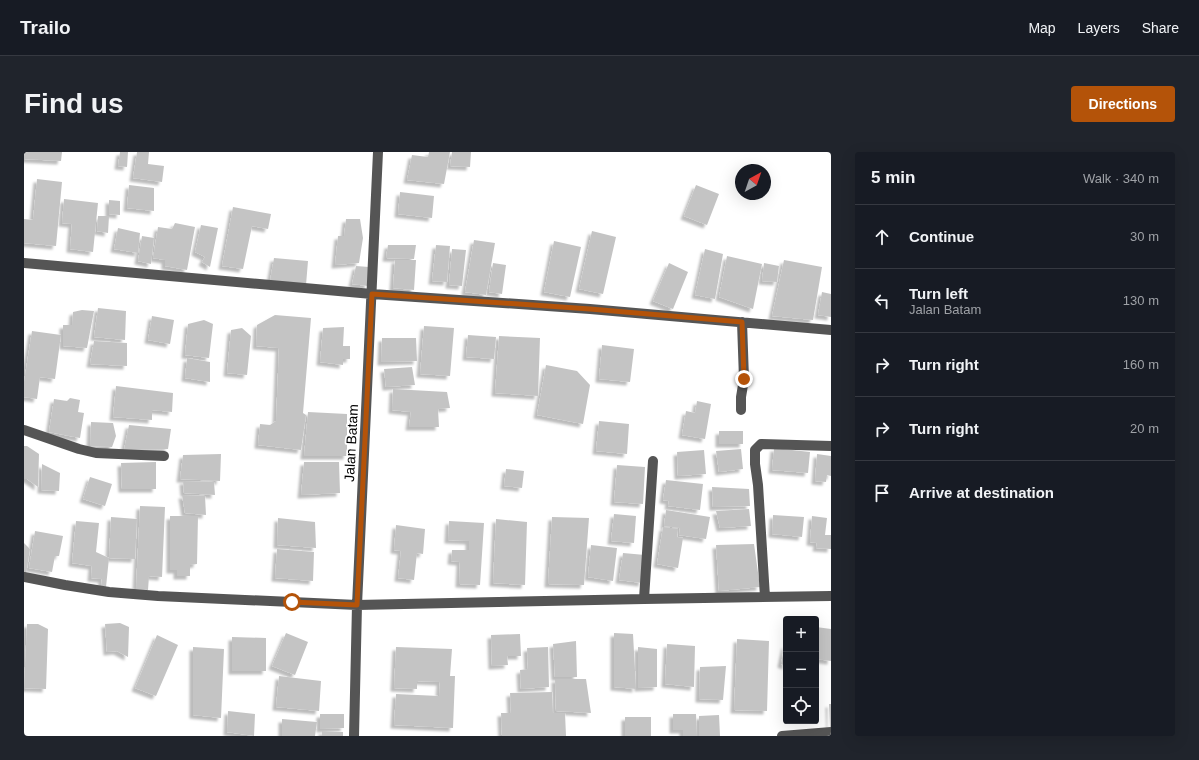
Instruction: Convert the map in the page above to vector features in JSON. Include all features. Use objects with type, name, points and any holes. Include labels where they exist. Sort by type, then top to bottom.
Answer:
[{"type":"street","name":"Jalan Batam","points":[[354,736],[357,605],[378,152]]},
{"type":"street","points":[[24,263],[372,294],[582,309],[831,330]]},
{"type":"street","points":[[741,410],[741,397],[744,379],[742,322]]},
{"type":"street","points":[[24,430],[96,453],[164,456]]},
{"type":"street","points":[[765,596],[755,450],[761,444],[831,446]]},
{"type":"street","points":[[644,599],[653,461]]},
{"type":"street","points":[[24,577],[108,592],[158,596],[357,605],[765,596],[831,596]]},
{"type":"street","points":[[782,736],[831,732]]},
{"type":"building","points":[[24,152],[62,152],[61,161],[24,159]]},
{"type":"building","points":[[120,152],[128,152],[127,167],[118,166]]},
{"type":"building","points":[[137,152],[149,152],[148,164],[164,166],[162,182],[133,178]]},
{"type":"building","points":[[429,152],[450,152],[444,184],[407,180],[412,155],[428,157]]},
{"type":"building","points":[[452,152],[471,152],[470,167],[450,166]]},
{"type":"building","points":[[37,179],[62,182],[56,246],[24,243],[24,219],[33,220]]},
{"type":"building","points":[[129,185],[154,188],[154,211],[127,208]]},
{"type":"building","points":[[696,185],[719,194],[707,225],[684,216]]},
{"type":"building","points":[[400,192],[434,196],[432,218],[398,214]]},
{"type":"building","points":[[64,199],[98,203],[93,252],[70,249],[72,224],[62,223]]},
{"type":"building","points":[[109,200],[120,201],[120,215],[109,214]]},
{"type":"building","points":[[233,207],[271,214],[268,229],[252,226],[243,269],[222,266]]},
{"type":"building","points":[[98,216],[109,216],[108,233],[97,231]]},
{"type":"building","points":[[346,219],[360,219],[363,238],[359,263],[335,265],[338,236],[344,236]]},
{"type":"building","points":[[175,223],[195,227],[187,270],[165,266],[165,260],[153,258],[158,227],[172,229]]},
{"type":"building","points":[[201,225],[218,228],[210,267],[202,262],[205,257],[195,252]]},
{"type":"building","points":[[118,228],[140,233],[138,253],[114,249]]},
{"type":"building","points":[[592,231],[616,237],[603,294],[579,289]]},
{"type":"building","points":[[142,236],[154,238],[151,264],[138,261]]},
{"type":"building","points":[[474,240],[495,243],[486,295],[465,292]]},
{"type":"building","points":[[554,241],[581,247],[570,297],[544,292]]},
{"type":"building","points":[[388,245],[416,245],[414,259],[386,258]]},
{"type":"building","points":[[436,245],[450,246],[447,282],[432,281]]},
{"type":"building","points":[[452,249],[466,250],[462,286],[449,285]]},
{"type":"building","points":[[705,249],[723,254],[715,299],[695,295]]},
{"type":"building","points":[[727,256],[762,264],[753,309],[719,297]]},
{"type":"building","points":[[274,258],[308,261],[306,285],[270,281]]},
{"type":"building","points":[[395,260],[416,260],[414,290],[393,288]]},
{"type":"building","points":[[784,260],[822,267],[813,320],[772,316]]},
{"type":"building","points":[[493,263],[506,265],[502,294],[489,292]]},
{"type":"building","points":[[669,263],[688,272],[673,309],[653,301]]},
{"type":"building","points":[[764,263],[779,266],[777,282],[762,281]]},
{"type":"building","points":[[356,266],[369,267],[368,286],[352,284]]},
{"type":"building","points":[[822,292],[831,294],[831,317],[818,315]]},
{"type":"building","points":[[98,308],[126,311],[125,340],[94,337]]},
{"type":"building","points":[[82,310],[94,311],[87,348],[63,346],[63,325],[72,325],[73,312]]},
{"type":"building","points":[[275,315],[311,318],[303,413],[306,415],[301,450],[258,445],[260,424],[270,425],[276,421],[279,348],[256,346],[257,325]]},
{"type":"building","points":[[152,316],[174,320],[170,344],[148,340]]},
{"type":"building","points":[[204,320],[213,324],[209,358],[185,355],[188,324]]},
{"type":"building","points":[[424,326],[454,328],[450,376],[420,374]]},
{"type":"building","points":[[344,327],[343,346],[350,346],[350,359],[343,359],[343,365],[320,362],[323,328]]},
{"type":"building","points":[[242,328],[251,336],[247,375],[227,373],[231,330]]},
{"type":"building","points":[[32,331],[61,335],[55,379],[40,377],[37,399],[24,397],[24,382]]},
{"type":"building","points":[[468,335],[496,337],[494,359],[466,357]]},
{"type":"building","points":[[499,336],[540,338],[538,396],[495,393]]},
{"type":"building","points":[[382,338],[416,338],[417,361],[381,362]]},
{"type":"building","points":[[94,341],[127,343],[127,366],[90,364]]},
{"type":"building","points":[[602,345],[634,349],[630,382],[599,379]]},
{"type":"building","points":[[187,358],[210,362],[210,382],[185,378]]},
{"type":"building","points":[[546,365],[577,371],[590,385],[583,424],[537,415]]},
{"type":"building","points":[[412,367],[415,385],[386,387],[384,369]]},
{"type":"building","points":[[116,386],[173,393],[172,412],[152,410],[152,420],[113,417]]},
{"type":"building","points":[[393,389],[447,392],[450,408],[438,409],[439,427],[409,427],[411,412],[392,410]]},
{"type":"building","points":[[70,398],[80,400],[78,412],[84,413],[80,438],[49,432],[54,399],[67,401]]},
{"type":"building","points":[[697,401],[711,404],[705,439],[682,435],[686,411],[695,413]]},
{"type":"building","points":[[308,412],[347,414],[347,456],[304,456]]},
{"type":"building","points":[[599,421],[629,424],[627,454],[596,451]]},
{"type":"building","points":[[91,422],[113,423],[116,436],[112,447],[90,446]]},
{"type":"building","points":[[129,425],[171,429],[168,449],[124,450]]},
{"type":"building","points":[[719,431],[743,431],[743,444],[719,444]]},
{"type":"building","points":[[24,446],[27,446],[39,454],[38,487],[27,479],[24,479]]},
{"type":"building","points":[[774,448],[810,452],[808,473],[772,470]]},
{"type":"building","points":[[741,449],[743,469],[719,472],[716,451]]},
{"type":"building","points":[[704,450],[706,474],[678,476],[677,452]]},
{"type":"building","points":[[221,454],[220,481],[180,479],[183,455]]},
{"type":"building","points":[[817,454],[831,456],[831,476],[827,475],[826,482],[815,481]]},
{"type":"building","points":[[156,462],[156,489],[122,489],[121,463]]},
{"type":"building","points":[[304,462],[339,462],[340,493],[301,495]]},
{"type":"building","points":[[42,464],[60,473],[59,491],[41,490]]},
{"type":"building","points":[[617,465],[645,467],[643,504],[614,502]]},
{"type":"building","points":[[506,469],[524,471],[522,488],[504,486]]},
{"type":"building","points":[[90,477],[112,484],[105,506],[83,499]]},
{"type":"building","points":[[666,480],[703,484],[700,510],[668,506],[669,501],[663,500]]},
{"type":"building","points":[[183,481],[214,482],[215,495],[184,493]]},
{"type":"building","points":[[712,487],[749,489],[750,506],[713,507]]},
{"type":"building","points":[[182,495],[205,496],[206,515],[185,513]]},
{"type":"building","points":[[140,506],[165,507],[162,577],[149,576],[148,590],[136,589]]},
{"type":"building","points":[[749,509],[751,526],[720,528],[716,511]]},
{"type":"building","points":[[666,510],[710,517],[706,539],[679,535],[680,528],[664,526]]},
{"type":"building","points":[[614,514],[636,516],[634,543],[611,541]]},
{"type":"building","points":[[773,515],[804,517],[802,537],[772,534]]},
{"type":"building","points":[[170,516],[198,516],[197,564],[190,565],[190,576],[177,576],[177,570],[170,570]]},
{"type":"building","points":[[812,516],[827,518],[825,535],[831,535],[831,549],[816,548],[817,543],[810,542]]},
{"type":"building","points":[[111,517],[137,519],[135,559],[109,558]]},
{"type":"building","points":[[552,517],[589,518],[584,585],[548,584]]},
{"type":"building","points":[[278,518],[315,522],[316,548],[277,545]]},
{"type":"building","points":[[496,519],[527,522],[525,585],[493,583]]},
{"type":"building","points":[[76,521],[99,523],[96,552],[109,558],[106,587],[101,586],[102,579],[91,578],[92,566],[72,563]]},
{"type":"building","points":[[449,521],[484,523],[480,585],[459,584],[460,562],[451,561],[452,550],[469,550],[469,541],[448,540]]},
{"type":"building","points":[[396,525],[425,529],[423,554],[417,553],[414,580],[398,578],[401,551],[394,550]]},
{"type":"building","points":[[663,527],[678,529],[677,537],[683,538],[678,568],[657,564]]},
{"type":"building","points":[[35,531],[63,536],[59,556],[55,556],[52,572],[29,568]]},
{"type":"building","points":[[24,543],[30,549],[26,575],[24,574]]},
{"type":"building","points":[[754,544],[760,587],[719,591],[716,545]]},
{"type":"building","points":[[591,545],[617,548],[613,581],[588,577]]},
{"type":"building","points":[[277,549],[314,552],[313,581],[275,578]]},
{"type":"building","points":[[623,553],[645,555],[642,583],[619,580]]},
{"type":"building","points":[[120,623],[129,627],[128,657],[117,651],[107,652],[105,624]]},
{"type":"building","points":[[27,624],[38,624],[48,629],[46,689],[24,688]]},
{"type":"building","points":[[819,627],[831,629],[831,661],[819,659]]},
{"type":"building","points":[[286,633],[308,642],[295,675],[272,666]]},
{"type":"building","points":[[614,633],[633,634],[636,689],[614,687]]},
{"type":"building","points":[[520,634],[521,656],[507,656],[508,665],[492,666],[491,635]]},
{"type":"building","points":[[157,635],[178,645],[156,696],[135,688]]},
{"type":"building","points":[[232,637],[266,638],[266,671],[232,671]]},
{"type":"building","points":[[737,639],[769,641],[767,711],[734,710]]},
{"type":"building","points":[[576,641],[577,677],[555,677],[553,644]]},
{"type":"building","points":[[667,644],[695,646],[694,687],[665,684]]},
{"type":"building","points":[[193,647],[224,649],[221,718],[193,715]]},
{"type":"building","points":[[396,647],[452,649],[450,676],[455,676],[453,728],[394,725],[396,694],[439,696],[440,682],[417,681],[417,689],[394,688]]},
{"type":"building","points":[[548,647],[549,687],[521,689],[520,670],[528,669],[527,648]]},
{"type":"building","points":[[638,647],[657,649],[657,687],[638,688]]},
{"type":"building","points":[[783,654],[783,665],[781,664]]},
{"type":"building","points":[[726,666],[723,700],[699,699],[700,667]]},
{"type":"building","points":[[279,676],[321,681],[319,711],[276,707]]},
{"type":"building","points":[[555,679],[586,679],[591,713],[556,711]]},
{"type":"building","points":[[552,692],[553,713],[565,713],[566,736],[502,736],[501,713],[511,713],[510,693]]},
{"type":"building","points":[[829,704],[831,704],[831,729],[830,729]]},
{"type":"building","points":[[228,711],[255,714],[254,736],[227,732]]},
{"type":"building","points":[[320,714],[344,714],[344,728],[320,729]]},
{"type":"building","points":[[673,714],[696,714],[697,736],[683,736],[683,730],[673,730]]},
{"type":"building","points":[[719,715],[720,736],[699,736],[699,716]]},
{"type":"building","points":[[625,717],[651,717],[651,736],[625,736]]},
{"type":"building","points":[[282,719],[317,722],[315,736],[282,736]]},
{"type":"building","points":[[322,731],[343,732],[343,736],[322,736]]},
{"type":"route","points":[[292,602],[357,605],[372,294],[590,309],[742,322],[744,379]]}]
